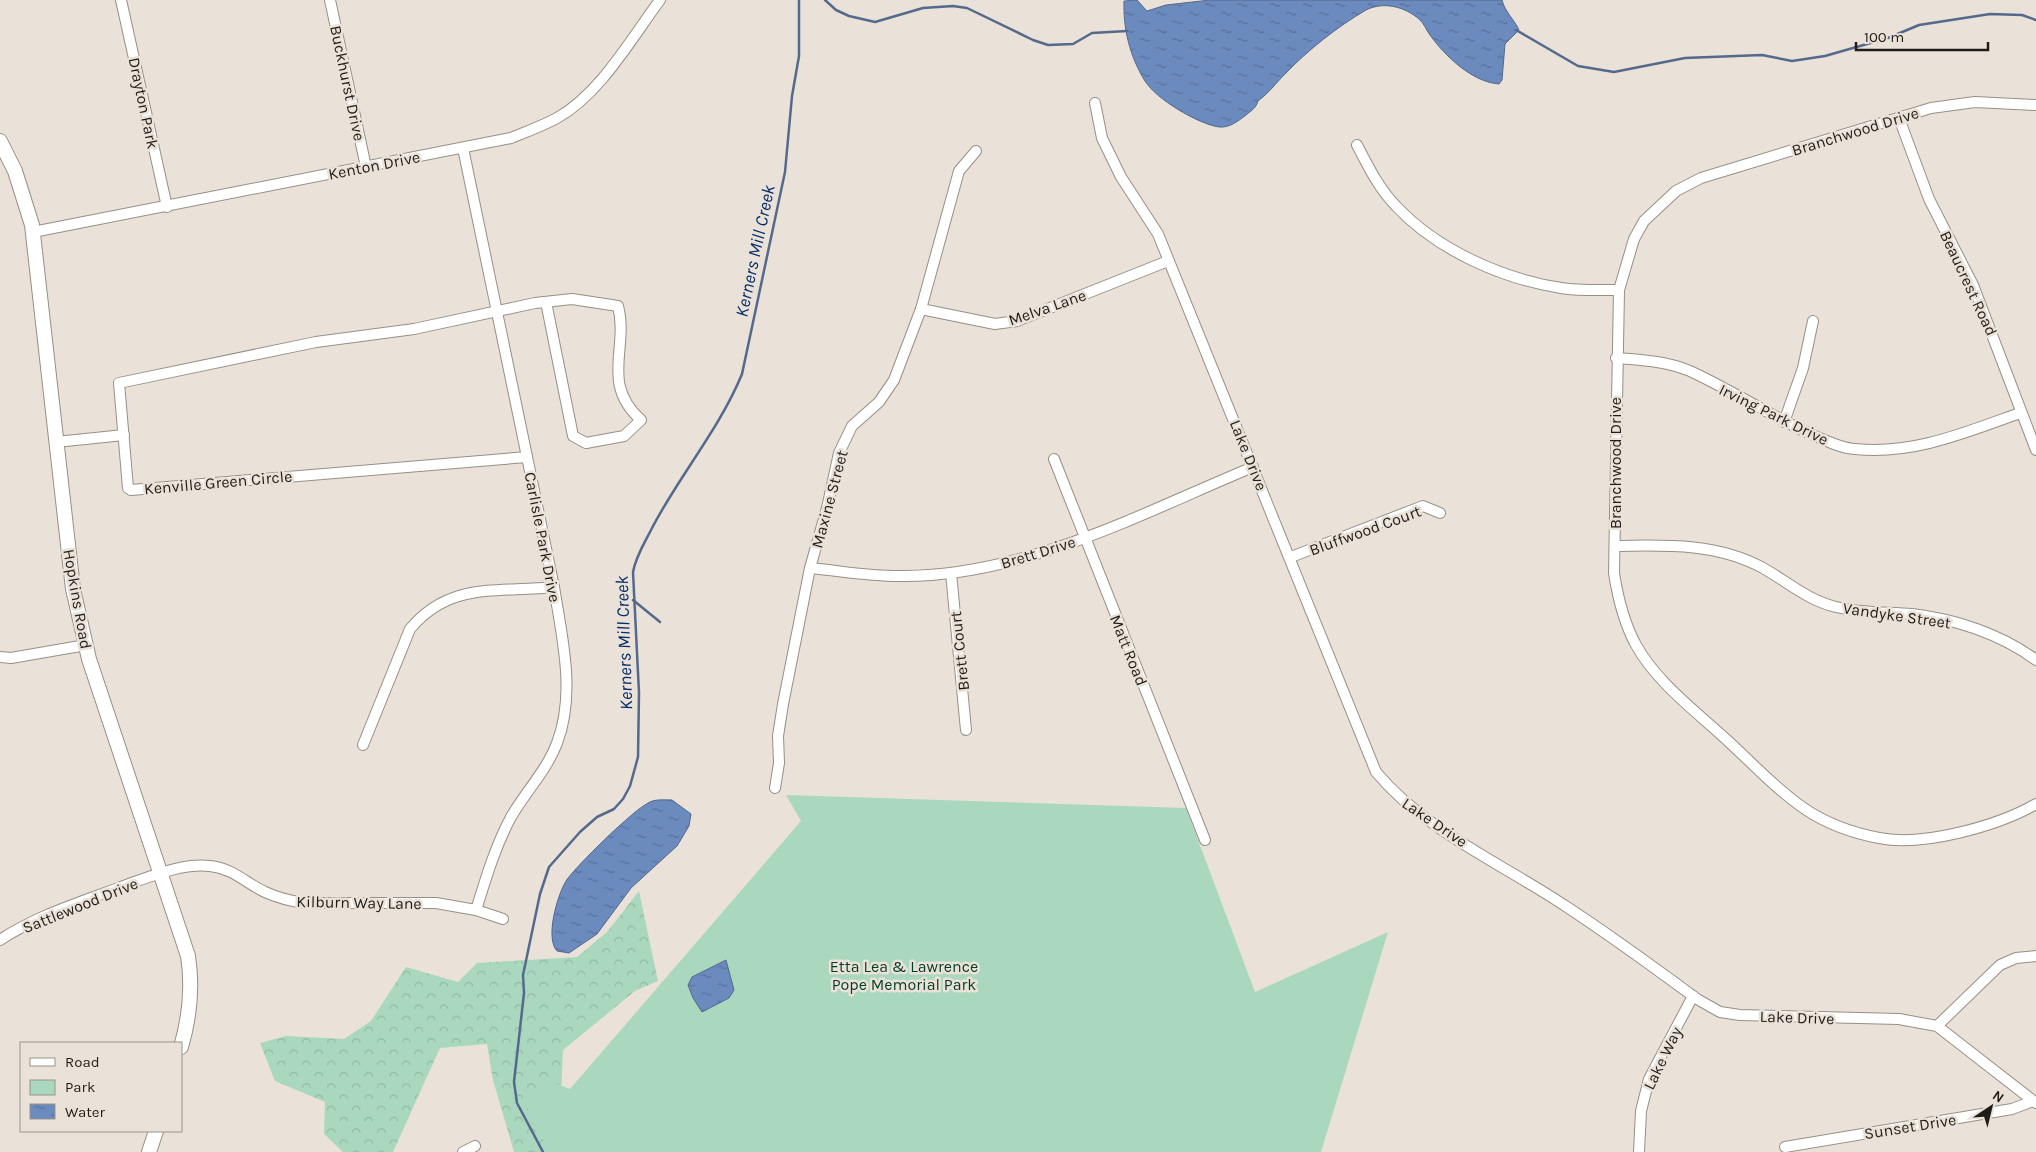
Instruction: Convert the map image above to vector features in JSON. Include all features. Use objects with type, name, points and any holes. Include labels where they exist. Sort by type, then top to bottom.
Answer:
[{"type":"main road","name":"Hopkins Road","points":[[0,141],[16,171],[33,232],[73,589],[86,645],[188,956],[191,974],[190,1007],[182,1043]]},
{"type":"main road","points":[[149,1152],[156,1132]]},
{"type":"street","name":"Drayton Park","points":[[121,0],[167,207]]},
{"type":"street","name":"Buckhurst Drive","points":[[330,0],[366,167]]},
{"type":"street","name":"Kenton Drive","points":[[33,232],[511,138],[558,118],[581,100],[596,86],[660,0]]},
{"type":"street","name":"Branchwood Drive","points":[[2036,105],[1975,102],[1931,108],[1701,178],[1676,191],[1644,220],[1634,239],[1618,290],[1614,573],[1622,613],[1637,646],[1646,660],[1690,706],[1741,753],[1789,796],[1816,816],[1860,834],[1879,839],[1911,841],[1974,828],[2036,804]]},
{"type":"street","name":"Lake Drive","points":[[1095,103],[1102,138],[1122,176],[1158,234],[1291,557],[1376,772],[1392,791],[1418,814],[1567,907],[1693,996],[1720,1012],[1740,1015],[1899,1019],[1937,1026],[2035,1102]]},
{"type":"street","name":"Beaucrest Road","points":[[1899,118],[1929,199],[1973,285],[2020,413],[2036,450]]},
{"type":"street","points":[[1357,145],[1394,205],[1422,229],[1464,255],[1492,268],[1538,284],[1582,290],[1618,290]]},
{"type":"street","name":"Carlisle Park Drive","points":[[463,148],[554,587],[565,654],[566,695],[558,742],[547,765],[526,792],[501,838],[476,910]]},
{"type":"street","name":"Maxine Street","points":[[775,788],[779,763],[778,736],[783,704],[810,568],[827,508],[839,453],[852,426],[879,402],[894,380],[921,309],[959,171],[976,151]]},
{"type":"street","name":"Melva Lane","points":[[921,309],[995,324],[1017,322],[1168,262]]},
{"type":"street","points":[[497,312],[546,302],[572,299],[618,306],[622,322],[618,347],[618,374],[624,400],[641,420],[624,436],[586,443],[573,436],[546,302]]},
{"type":"street","name":"Kenville Green Circle","points":[[497,312],[405,330],[316,342],[121,382],[119,383],[128,488],[131,490],[527,457]]},
{"type":"street","points":[[1784,422],[1803,368],[1812,320]]},
{"type":"street","name":"Irving Park Drive","points":[[1616,358],[1657,360],[1690,371],[1784,422],[1825,441],[1852,449],[1905,449],[1933,444],[2020,413]]},
{"type":"street","points":[[56,442],[124,435]]},
{"type":"street","name":"Matt Road","points":[[1054,459],[1205,840]]},
{"type":"street","name":"Brett Drive","points":[[810,568],[904,576],[951,572],[1032,557],[1085,538],[1253,466]]},
{"type":"street","name":"Bluffwood Court","points":[[1291,557],[1423,506],[1440,513]]},
{"type":"street","name":"Vandyke Street","points":[[1615,546],[1674,545],[1715,550],[1763,568],[1799,593],[1835,607],[1859,611],[1913,614],[1966,625],[1996,637],[2036,660]]},
{"type":"street","name":"Brett Court","points":[[951,572],[966,730]]},
{"type":"street","points":[[363,745],[410,629],[422,614],[453,596],[475,592],[554,587]]},
{"type":"street","points":[[0,656],[11,658],[86,645]]},
{"type":"street","name":"Kilburn Way Lane","points":[[162,873],[190,866],[211,866],[234,872],[264,892],[284,900],[305,903],[436,903],[476,910],[503,919]]},
{"type":"street","name":"Sattlewood Drive","points":[[0,940],[41,917],[162,873]]},
{"type":"street","points":[[1937,1026],[2000,965],[2016,958],[2036,956]]},
{"type":"street","name":"Lake Way","points":[[1639,1152],[1641,1111],[1649,1079],[1693,996]]},
{"type":"street","name":"Sunset Drive","points":[[1785,1147],[2012,1109],[2035,1102]]},
{"type":"street","points":[[463,1152],[474,1146]]},
{"type":"green space","name":"Etta Lea & Lawrence Pope Memorial Park","points":[[786,795],[1186,808],[1255,992],[1388,932],[1321,1152],[551,1152],[536,1129],[525,1103],[529,1095],[541,1090],[542,1078],[570,1089],[801,821]]},
{"type":"green space","points":[[639,891],[658,981],[635,991],[563,1050],[561,1096],[723,1152],[514,1152],[493,1080],[487,1044],[440,1048],[393,1152],[343,1152],[324,1134],[325,1102],[275,1081],[260,1043],[286,1036],[344,1039],[371,1021],[406,967],[458,982],[477,963],[577,957],[607,932]]},
{"type":"water","points":[[1137,0],[1147,11],[1166,5],[1210,0],[1502,0],[1519,30],[1505,44],[1502,80],[1499,84],[1479,78],[1460,67],[1443,51],[1422,22],[1407,11],[1387,6],[1373,7],[1344,24],[1313,48],[1246,115],[1237,122],[1219,127],[1200,121],[1178,110],[1150,88],[1145,81],[1128,43],[1125,22],[1124,1]]},
{"type":"water","points":[[655,800],[672,800],[691,814],[689,826],[677,846],[631,888],[597,934],[569,953],[557,951],[552,937],[552,927],[559,896],[566,881],[606,839],[642,807]]},
{"type":"water","points":[[726,960],[734,990],[729,998],[702,1012],[693,998],[688,985],[692,977]]},
{"type":"waterway","name":"Kerners Mill Creek","points":[[543,1152],[517,1103],[514,1082],[524,993],[523,975],[540,894],[549,867],[580,832],[597,817],[614,809],[623,799],[630,786],[638,757],[639,693],[633,572],[641,550],[662,510],[722,415],[742,374],[785,172],[792,96],[799,56],[799,0]]},
{"type":"waterway","points":[[825,0],[836,10],[849,16],[875,22],[923,8],[953,6],[967,8],[1033,40],[1048,45],[1073,44],[1092,33],[1127,31]]},
{"type":"waterway","points":[[1516,30],[1578,66],[1614,72],[1685,58],[1762,55],[1792,61],[1825,56],[1888,38],[1919,25],[1990,14],[2022,15],[2036,20]]},
{"type":"waterway","points":[[633,600],[660,622]]}]
